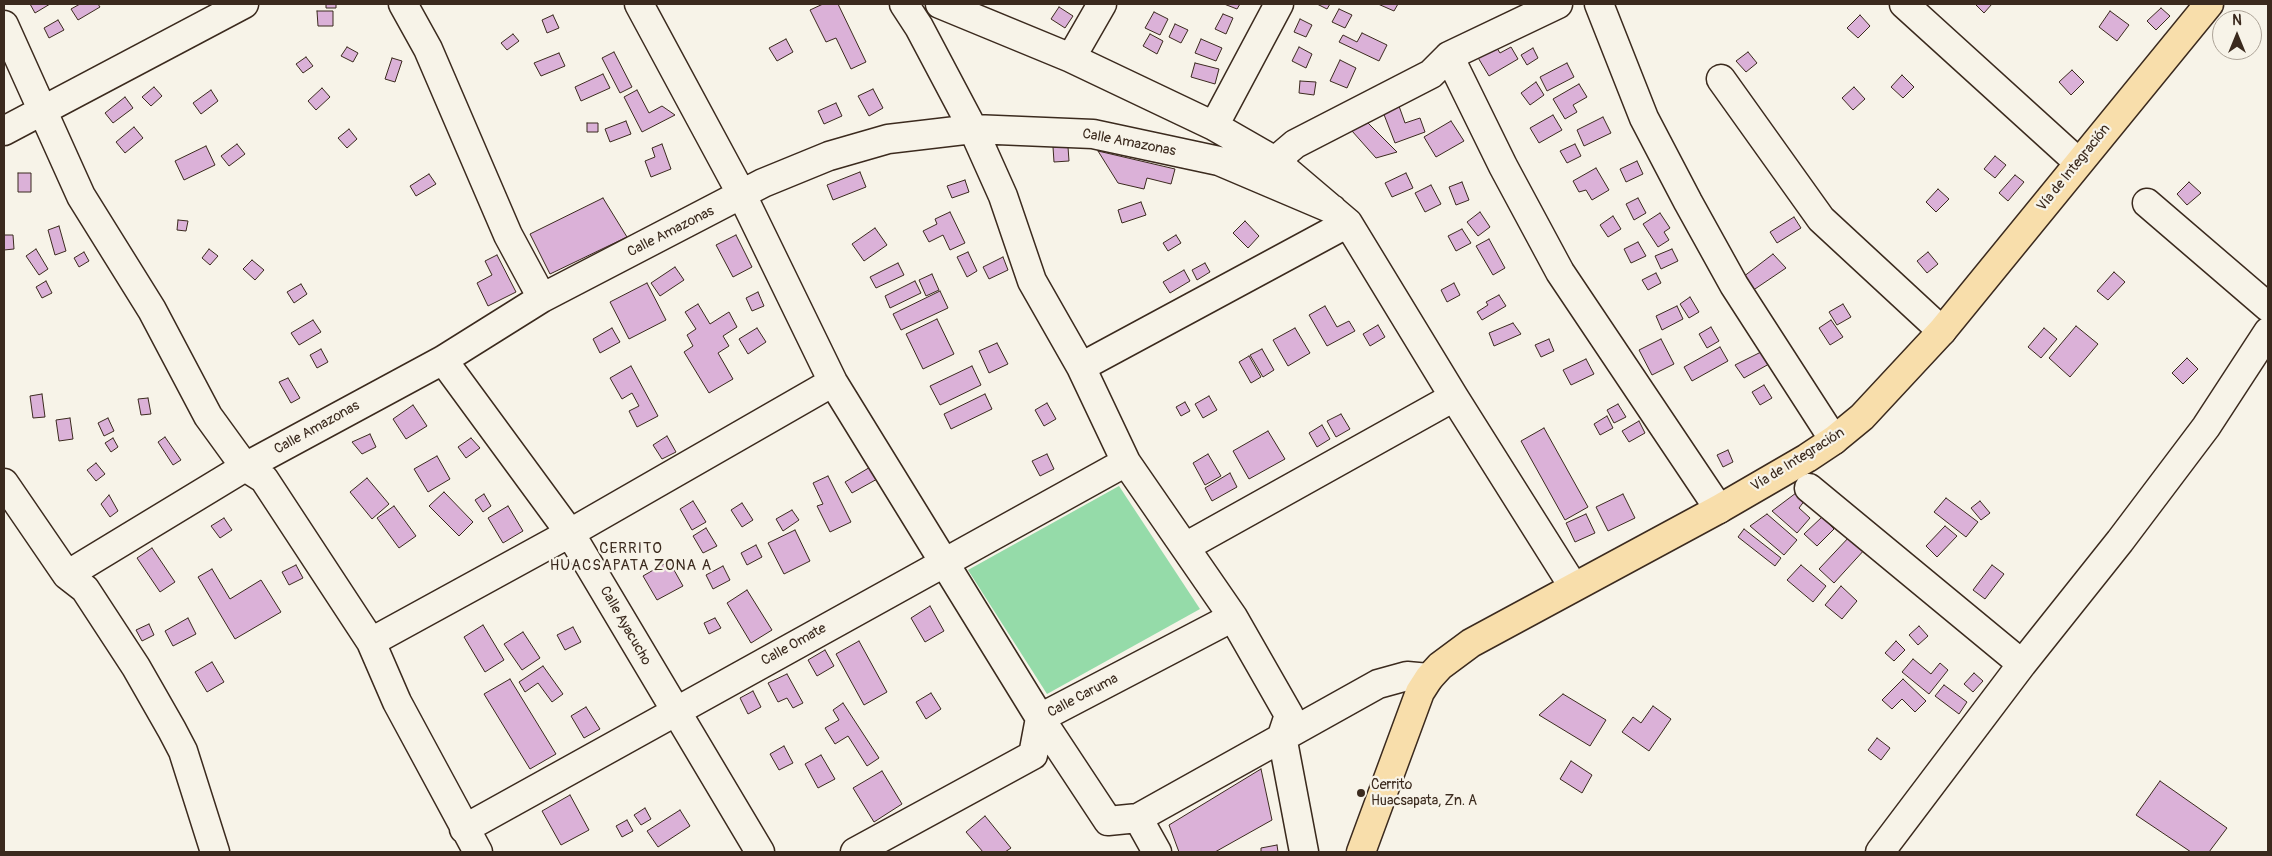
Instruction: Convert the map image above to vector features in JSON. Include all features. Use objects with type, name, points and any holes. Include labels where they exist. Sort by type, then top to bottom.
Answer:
[{"type":"main road","name":"Vía de Integración","points":[[1362,852],[1420,692],[1440,666],[1463,648],[1573,586],[1719,509],[1834,440],[1862,417],[1942,331],[2078,162],[2209,4]]},
{"type":"street","points":[[403,4],[428,49],[508,235],[542,298]]},
{"type":"street","points":[[639,4],[742,195],[833,382],[1040,718],[1108,821],[1138,818],[1378,684],[1407,676],[1429,678]]},
{"type":"street","points":[[904,4],[919,27],[973,129],[1003,196],[1032,281],[1081,367],[1126,462],[1232,617],[1289,715],[1282,736],[1304,852]]},
{"type":"street","points":[[940,4],[1071,58],[1214,126],[1275,161],[1340,216],[1573,586]]},
{"type":"street","points":[[1071,58],[1102,4]]},
{"type":"street","points":[[1214,126],[1279,4]]},
{"type":"street","points":[[1275,161],[1295,144],[1432,74],[1449,56],[1558,4]]},
{"type":"street","points":[[1599,4],[1644,118],[1688,202],[1734,285],[1834,440]]},
{"type":"street","points":[[1904,4],[2078,162]]},
{"type":"street","points":[[4,130],[236,6]]},
{"type":"street","points":[[4,25],[81,196],[152,310],[208,416],[245,467],[264,479],[371,642],[396,702],[478,852]]},
{"type":"street","points":[[1449,56],[1503,166],[1560,272],[1719,509]]},
{"type":"street","points":[[1721,79],[1821,219],[1942,331]]},
{"type":"street","name":"Calle Amazonas","points":[[67,575],[245,467],[443,360],[542,298],[763,183],[829,156],[888,139],[973,129],[1093,134],[1219,161],[1340,216]]},
{"type":"street","points":[[2147,203],[2268,307]]},
{"type":"street","points":[[1081,367],[1340,216]]},
{"type":"street","points":[[1880,852],[2022,664],[2120,541],[2206,427],[2268,332]]},
{"type":"street","name":"Calle Ayacucho","points":[[443,360],[570,533],[760,852]]},
{"type":"street","points":[[371,642],[570,533],[833,382]]},
{"type":"street","points":[[1185,547],[1454,397]]},
{"type":"street","name":"Calle Omate","points":[[464,829],[1126,462]]},
{"type":"street","points":[[4,483],[67,575],[85,589],[136,668],[179,744],[216,852]]},
{"type":"street","points":[[1809,488],[2022,664]]},
{"type":"street","name":"Calle Caruma","points":[[855,852],[1033,754],[1040,718],[1232,617]]},
{"type":"street","points":[[1138,818],[1157,852]]},
{"type":"green space","points":[[1119,486],[1200,609],[1047,694],[968,570]]},
{"type":"building","points":[[30,4],[50,4],[35,13]]},
{"type":"building","points":[[80,4],[98,4],[100,7],[78,20],[71,9]]},
{"type":"building","points":[[326,4],[336,4],[336,8],[326,8]]},
{"type":"building","points":[[823,4],[838,4],[866,62],[851,69],[836,38],[826,42],[810,10]]},
{"type":"building","points":[[1224,4],[1240,4],[1237,9]]},
{"type":"building","points":[[1317,4],[1330,4],[1327,9]]},
{"type":"building","points":[[1378,4],[1398,4],[1394,11]]},
{"type":"building","points":[[1992,4],[1984,13],[1976,5]]},
{"type":"building","points":[[1059,7],[1073,16],[1065,28],[1051,19]]},
{"type":"building","points":[[2161,8],[2170,16],[2156,30],[2147,21]]},
{"type":"building","points":[[1339,9],[1352,15],[1345,28],[1332,22]]},
{"type":"building","points":[[317,11],[333,11],[333,26],[318,26]]},
{"type":"building","points":[[2110,11],[2129,25],[2117,41],[2099,27]]},
{"type":"building","points":[[1154,12],[1168,19],[1160,35],[1145,28]]},
{"type":"building","points":[[1223,14],[1233,18],[1226,34],[1215,29]]},
{"type":"building","points":[[553,15],[559,28],[547,33],[542,20]]},
{"type":"building","points":[[1860,15],[1870,26],[1858,38],[1847,28]]},
{"type":"building","points":[[1300,19],[1312,25],[1306,37],[1294,32]]},
{"type":"building","points":[[58,20],[64,30],[49,38],[44,28]]},
{"type":"building","points":[[1175,24],[1188,30],[1181,43],[1169,37]]},
{"type":"building","points":[[1362,33],[1387,45],[1379,61],[1339,42],[1343,35],[1357,42]]},
{"type":"building","points":[[513,34],[519,41],[507,50],[501,43]]},
{"type":"building","points":[[1150,34],[1163,41],[1157,54],[1143,46]]},
{"type":"building","points":[[786,39],[793,52],[777,61],[769,48]]},
{"type":"building","points":[[1201,39],[1222,48],[1216,61],[1195,53]]},
{"type":"building","points":[[1495,45],[1500,53],[1511,47],[1518,59],[1489,76],[1477,56]]},
{"type":"building","points":[[347,47],[358,53],[353,62],[341,56]]},
{"type":"building","points":[[1299,47],[1312,54],[1306,68],[1292,61]]},
{"type":"building","points":[[1533,48],[1538,58],[1527,65],[1521,55]]},
{"type":"building","points":[[614,52],[632,87],[620,93],[602,58]]},
{"type":"building","points":[[1748,52],[1757,63],[1746,72],[1736,61]]},
{"type":"building","points":[[559,53],[565,66],[541,76],[534,63]]},
{"type":"building","points":[[306,57],[313,66],[303,73],[296,64]]},
{"type":"building","points":[[392,58],[402,61],[395,82],[385,79]]},
{"type":"building","points":[[1340,60],[1356,68],[1347,88],[1330,81]]},
{"type":"building","points":[[1195,63],[1219,69],[1215,84],[1191,77]]},
{"type":"building","points":[[1567,63],[1574,77],[1547,91],[1540,77]]},
{"type":"building","points":[[2072,70],[2084,82],[2071,95],[2059,82]]},
{"type":"building","points":[[603,74],[610,88],[581,101],[575,87]]},
{"type":"building","points":[[1902,75],[1914,87],[1903,98],[1891,87]]},
{"type":"building","points":[[1300,81],[1316,82],[1314,95],[1299,93]]},
{"type":"building","points":[[1536,82],[1544,95],[1530,105],[1521,93]]},
{"type":"building","points":[[1579,84],[1587,97],[1573,105],[1577,112],[1565,119],[1553,99]]},
{"type":"building","points":[[154,87],[162,96],[151,106],[142,97]]},
{"type":"building","points":[[1854,87],[1865,99],[1853,110],[1842,98]]},
{"type":"building","points":[[322,88],[330,97],[316,110],[308,101]]},
{"type":"building","points":[[873,89],[883,108],[869,116],[858,96]]},
{"type":"building","points":[[211,90],[218,101],[201,114],[193,103]]},
{"type":"building","points":[[637,90],[649,113],[662,106],[675,115],[642,132],[624,97]]},
{"type":"building","points":[[125,97],[133,108],[113,123],[105,113]]},
{"type":"building","points":[[836,103],[842,116],[824,124],[818,111]]},
{"type":"building","points":[[1399,106],[1405,123],[1420,118],[1425,132],[1395,143],[1383,112]]},
{"type":"building","points":[[1553,115],[1562,130],[1539,143],[1530,128]]},
{"type":"building","points":[[1603,117],[1611,133],[1584,146],[1577,130]]},
{"type":"building","points":[[1365,120],[1397,152],[1376,158],[1352,131]]},
{"type":"building","points":[[626,121],[631,134],[610,142],[605,129]]},
{"type":"building","points":[[1451,121],[1464,141],[1436,157],[1424,137]]},
{"type":"building","points":[[587,123],[598,123],[598,132],[587,132]]},
{"type":"building","points":[[134,127],[143,138],[125,153],[116,142]]},
{"type":"building","points":[[349,129],[357,139],[347,148],[338,138]]},
{"type":"building","points":[[237,144],[245,154],[229,166],[221,156]]},
{"type":"building","points":[[662,144],[671,169],[651,177],[645,161],[655,157],[652,148]]},
{"type":"building","points":[[1575,144],[1581,156],[1567,163],[1560,151]]},
{"type":"building","points":[[206,146],[215,165],[184,180],[175,161]]},
{"type":"building","points":[[1053,147],[1068,147],[1069,161],[1054,162]]},
{"type":"building","points":[[1098,151],[1175,169],[1171,184],[1147,178],[1144,189],[1118,183]]},
{"type":"building","points":[[1995,156],[2006,165],[1995,178],[1984,169]]},
{"type":"building","points":[[1637,161],[1643,174],[1626,182],[1620,169]]},
{"type":"building","points":[[1596,168],[1609,190],[1592,200],[1586,190],[1579,192],[1573,181]]},
{"type":"building","points":[[860,172],[866,187],[833,200],[827,185]]},
{"type":"building","points":[[18,173],[31,173],[31,192],[18,192]]},
{"type":"building","points":[[1406,173],[1413,188],[1392,197],[1385,183]]},
{"type":"building","points":[[429,174],[436,184],[416,196],[410,186]]},
{"type":"building","points":[[2015,175],[2024,182],[2008,201],[1999,193]]},
{"type":"building","points":[[965,180],[969,192],[952,198],[947,186]]},
{"type":"building","points":[[1462,182],[1469,200],[1456,205],[1449,187]]},
{"type":"building","points":[[2189,182],[2201,193],[2187,205],[2177,194]]},
{"type":"building","points":[[1431,185],[1441,204],[1425,212],[1415,193]]},
{"type":"building","points":[[1938,189],[1949,199],[1936,212],[1926,202]]},
{"type":"building","points":[[603,198],[627,237],[550,274],[530,234]]},
{"type":"building","points":[[1638,198],[1646,213],[1634,220],[1626,204]]},
{"type":"building","points":[[1141,202],[1146,215],[1122,223],[1118,210]]},
{"type":"building","points":[[950,212],[965,243],[950,250],[943,235],[929,242],[923,231],[937,224],[935,219]]},
{"type":"building","points":[[1480,212],[1490,227],[1478,236],[1467,222]]},
{"type":"building","points":[[1660,213],[1670,228],[1664,232],[1669,240],[1658,247],[1643,224]]},
{"type":"building","points":[[1613,216],[1621,229],[1608,237],[1600,225]]},
{"type":"building","points":[[1794,217],[1801,228],[1777,243],[1770,232]]},
{"type":"building","points":[[178,220],[188,221],[186,231],[177,230]]},
{"type":"building","points":[[1245,221],[1259,236],[1248,248],[1233,233]]},
{"type":"building","points":[[59,226],[66,251],[55,255],[48,230]]},
{"type":"building","points":[[875,228],[887,245],[864,261],[852,244]]},
{"type":"building","points":[[1462,229],[1471,243],[1456,251],[1448,236]]},
{"type":"building","points":[[4,235],[13,235],[14,249],[4,250]]},
{"type":"building","points":[[736,235],[752,267],[733,277],[716,245]]},
{"type":"building","points":[[1176,235],[1181,243],[1168,251],[1163,243]]},
{"type":"building","points":[[1489,239],[1505,268],[1493,275],[1476,246]]},
{"type":"building","points":[[1638,242],[1646,256],[1631,263],[1624,249]]},
{"type":"building","points":[[36,249],[48,269],[39,275],[26,256]]},
{"type":"building","points":[[209,249],[218,256],[210,265],[202,258]]},
{"type":"building","points":[[1672,249],[1678,261],[1661,269],[1655,256]]},
{"type":"building","points":[[84,252],[89,261],[79,267],[74,258]]},
{"type":"building","points":[[968,252],[977,271],[967,277],[957,257]]},
{"type":"building","points":[[1928,252],[1938,264],[1927,273],[1917,261]]},
{"type":"building","points":[[1773,254],[1786,268],[1752,291],[1743,277]]},
{"type":"building","points":[[497,255],[516,292],[488,306],[477,283],[492,275],[485,261]]},
{"type":"building","points":[[1003,257],[1008,270],[989,279],[983,267]]},
{"type":"building","points":[[252,260],[264,270],[255,280],[243,269]]},
{"type":"building","points":[[898,263],[904,275],[876,288],[870,277]]},
{"type":"building","points":[[1205,263],[1210,272],[1197,280],[1192,270]]},
{"type":"building","points":[[675,267],[684,280],[660,296],[651,283]]},
{"type":"building","points":[[1184,270],[1190,281],[1170,293],[1163,282]]},
{"type":"building","points":[[2114,272],[2125,282],[2108,300],[2097,291]]},
{"type":"building","points":[[1656,273],[1661,283],[1648,290],[1642,280]]},
{"type":"building","points":[[932,274],[939,290],[926,296],[919,280]]},
{"type":"building","points":[[46,281],[52,293],[42,298],[36,287]]},
{"type":"building","points":[[915,281],[921,293],[890,308],[885,296]]},
{"type":"building","points":[[647,283],[666,320],[629,339],[610,302]]},
{"type":"building","points":[[1454,283],[1460,295],[1447,302],[1441,290]]},
{"type":"building","points":[[301,284],[307,294],[294,303],[287,292]]},
{"type":"building","points":[[940,291],[948,308],[901,330],[893,314]]},
{"type":"building","points":[[758,292],[764,306],[752,311],[746,298]]},
{"type":"building","points":[[1499,295],[1506,306],[1482,320],[1477,312],[1488,305],[1486,302]]},
{"type":"building","points":[[1690,297],[1699,312],[1689,318],[1680,304]]},
{"type":"building","points":[[698,304],[710,324],[729,312],[737,327],[723,336],[729,346],[718,353],[733,379],[709,393],[684,352],[693,346],[687,335],[696,329],[685,312]]},
{"type":"building","points":[[1843,304],[1851,317],[1837,325],[1829,312]]},
{"type":"building","points":[[1325,306],[1337,327],[1349,321],[1355,331],[1327,346],[1309,315]]},
{"type":"building","points":[[1677,306],[1683,319],[1662,330],[1656,316]]},
{"type":"building","points":[[937,319],[954,354],[923,369],[906,334]]},
{"type":"building","points":[[313,320],[321,332],[299,345],[291,333]]},
{"type":"building","points":[[1831,320],[1843,337],[1830,345],[1819,328]]},
{"type":"building","points":[[1513,323],[1521,334],[1494,346],[1489,333]]},
{"type":"building","points":[[1378,325],[1385,337],[1370,346],[1363,334]]},
{"type":"building","points":[[2076,326],[2098,344],[2070,377],[2049,358]]},
{"type":"building","points":[[1711,327],[1719,341],[1707,348],[1699,334]]},
{"type":"building","points":[[612,328],[620,342],[600,353],[593,339]]},
{"type":"building","points":[[757,328],[766,342],[748,354],[739,339]]},
{"type":"building","points":[[1295,328],[1310,353],[1288,366],[1273,340]]},
{"type":"building","points":[[2044,328],[2057,339],[2041,358],[2028,347]]},
{"type":"building","points":[[1549,339],[1554,351],[1541,357],[1535,345]]},
{"type":"building","points":[[1661,339],[1674,364],[1652,375],[1639,350]]},
{"type":"building","points":[[997,343],[1008,364],[989,373],[979,351]]},
{"type":"building","points":[[1720,347],[1728,361],[1692,381],[1684,367]]},
{"type":"building","points":[[321,349],[328,362],[317,368],[310,355]]},
{"type":"building","points":[[1262,349],[1274,370],[1263,377],[1250,355]]},
{"type":"building","points":[[1763,351],[1769,364],[1744,378],[1735,365]]},
{"type":"building","points":[[1249,356],[1261,377],[1251,383],[1239,362]]},
{"type":"building","points":[[2187,358],[2198,369],[2183,384],[2172,373]]},
{"type":"building","points":[[1586,359],[1594,374],[1571,385],[1563,370]]},
{"type":"building","points":[[631,366],[658,416],[637,427],[629,411],[639,406],[632,393],[622,399],[610,378]]},
{"type":"building","points":[[972,366],[981,385],[940,405],[930,386]]},
{"type":"building","points":[[288,378],[300,398],[291,403],[279,382]]},
{"type":"building","points":[[1764,385],[1772,398],[1760,405],[1752,392]]},
{"type":"building","points":[[42,394],[45,417],[33,418],[30,396]]},
{"type":"building","points":[[985,394],[992,409],[951,429],[944,414]]},
{"type":"building","points":[[1209,396],[1217,410],[1203,418],[1195,404]]},
{"type":"building","points":[[148,398],[151,414],[141,415],[138,399]]},
{"type":"building","points":[[1185,402],[1190,411],[1181,416],[1176,407]]},
{"type":"building","points":[[1047,403],[1056,419],[1044,426],[1035,410]]},
{"type":"building","points":[[1618,404],[1626,417],[1614,423],[1607,410]]},
{"type":"building","points":[[413,405],[427,426],[406,439],[393,419]]},
{"type":"building","points":[[1341,414],[1350,429],[1336,437],[1327,421]]},
{"type":"building","points":[[1607,416],[1613,428],[1600,435],[1594,424]]},
{"type":"building","points":[[70,418],[73,439],[59,441],[56,420]]},
{"type":"building","points":[[108,418],[114,431],[104,436],[98,423]]},
{"type":"building","points":[[1639,421],[1645,433],[1629,442],[1622,431]]},
{"type":"building","points":[[1322,425],[1330,439],[1317,447],[1309,433]]},
{"type":"building","points":[[1544,428],[1588,507],[1565,520],[1521,441]]},
{"type":"building","points":[[1268,431],[1285,459],[1249,479],[1233,451]]},
{"type":"building","points":[[370,434],[376,447],[362,454],[352,442]]},
{"type":"building","points":[[667,436],[676,452],[662,459],[653,445]]},
{"type":"building","points":[[165,437],[181,460],[173,465],[158,442]]},
{"type":"building","points":[[113,438],[118,447],[111,452],[105,443]]},
{"type":"building","points":[[471,438],[480,448],[466,458],[458,447]]},
{"type":"building","points":[[1728,450],[1733,462],[1723,467],[1717,455]]},
{"type":"building","points":[[1047,454],[1054,469],[1040,476],[1032,461]]},
{"type":"building","points":[[1208,454],[1221,476],[1205,485],[1193,463]]},
{"type":"building","points":[[437,456],[450,479],[428,492],[414,469]]},
{"type":"building","points":[[96,463],[105,474],[96,481],[87,470]]},
{"type":"building","points":[[872,466],[879,478],[852,493],[845,482]]},
{"type":"building","points":[[1230,473],[1237,487],[1212,501],[1205,488]]},
{"type":"building","points":[[828,476],[851,522],[830,532],[817,506],[823,504],[813,483]]},
{"type":"building","points":[[367,478],[389,504],[372,519],[350,492]]},
{"type":"building","points":[[444,492],[473,522],[459,536],[429,506]]},
{"type":"building","points":[[1796,493],[1805,500],[1799,508],[1810,518],[1797,533],[1772,511]]},
{"type":"building","points":[[484,494],[491,506],[483,512],[475,500]]},
{"type":"building","points":[[1623,494],[1635,518],[1608,531],[1596,507]]},
{"type":"building","points":[[109,495],[118,511],[110,517],[101,504]]},
{"type":"building","points":[[1946,498],[1978,522],[1966,537],[1934,512]]},
{"type":"building","points":[[693,501],[706,522],[692,530],[680,509]]},
{"type":"building","points":[[1980,501],[1990,513],[1981,520],[1971,508]]},
{"type":"building","points":[[742,503],[753,520],[742,527],[731,510]]},
{"type":"building","points":[[394,506],[416,536],[399,548],[377,518]]},
{"type":"building","points":[[508,506],[523,531],[503,543],[488,518]]},
{"type":"building","points":[[792,510],[799,520],[783,531],[776,519]]},
{"type":"building","points":[[1586,514],[1595,533],[1575,542],[1566,523]]},
{"type":"building","points":[[1767,514],[1797,540],[1784,555],[1750,526]]},
{"type":"building","points":[[1822,517],[1834,529],[1817,546],[1804,534]]},
{"type":"building","points":[[224,518],[232,530],[220,538],[211,526]]},
{"type":"building","points":[[1945,526],[1957,536],[1937,557],[1926,546]]},
{"type":"building","points":[[706,528],[717,546],[703,553],[693,536]]},
{"type":"building","points":[[1744,529],[1781,558],[1775,566],[1738,537]]},
{"type":"building","points":[[795,530],[810,561],[784,574],[768,543]]},
{"type":"building","points":[[1851,535],[1866,548],[1834,583],[1819,569]]},
{"type":"building","points":[[756,545],[762,557],[747,565],[741,553]]},
{"type":"building","points":[[152,548],[175,582],[160,592],[137,558]]},
{"type":"building","points":[[669,561],[683,586],[657,600],[643,576]]},
{"type":"building","points":[[296,565],[303,578],[289,585],[282,572]]},
{"type":"building","points":[[1801,565],[1826,586],[1813,602],[1787,580]]},
{"type":"building","points":[[1992,565],[2004,574],[1985,599],[1973,590]]},
{"type":"building","points":[[723,566],[730,580],[713,589],[706,575]]},
{"type":"building","points":[[212,569],[230,599],[261,580],[281,612],[235,639],[198,577]]},
{"type":"building","points":[[1841,586],[1857,601],[1842,619],[1825,605]]},
{"type":"building","points":[[747,590],[772,630],[751,643],[727,603]]},
{"type":"building","points":[[930,606],[944,631],[925,642],[911,618]]},
{"type":"building","points":[[188,618],[196,634],[173,646],[165,631]]},
{"type":"building","points":[[715,618],[721,628],[709,634],[704,623]]},
{"type":"building","points":[[149,624],[154,635],[142,641],[136,630]]},
{"type":"building","points":[[483,625],[504,660],[485,672],[464,637]]},
{"type":"building","points":[[1919,626],[1928,636],[1918,645],[1909,635]]},
{"type":"building","points":[[573,627],[581,642],[565,650],[557,635]]},
{"type":"building","points":[[523,632],[540,658],[522,670],[504,644]]},
{"type":"building","points":[[859,641],[887,692],[864,705],[836,654]]},
{"type":"building","points":[[1896,641],[1905,650],[1894,661],[1885,653]]},
{"type":"building","points":[[825,650],[834,666],[817,676],[808,660]]},
{"type":"building","points":[[1913,659],[1931,674],[1940,663],[1948,670],[1929,694],[1902,672]]},
{"type":"building","points":[[212,662],[224,682],[207,692],[195,672]]},
{"type":"building","points":[[543,666],[563,694],[552,702],[538,683],[525,692],[519,682]]},
{"type":"building","points":[[1974,673],[1983,681],[1973,692],[1964,684]]},
{"type":"building","points":[[787,674],[803,703],[793,708],[787,698],[778,702],[768,683]]},
{"type":"building","points":[[510,679],[556,754],[530,769],[484,694]]},
{"type":"building","points":[[1903,679],[1926,701],[1915,712],[1902,699],[1892,709],[1882,700]]},
{"type":"building","points":[[1944,685],[1967,702],[1959,714],[1935,696]]},
{"type":"building","points":[[753,691],[761,707],[748,714],[740,698]]},
{"type":"building","points":[[931,693],[941,709],[926,719],[916,702]]},
{"type":"building","points":[[1563,694],[1606,720],[1590,746],[1539,715]]},
{"type":"building","points":[[843,703],[879,758],[867,766],[848,736],[835,744],[825,728],[839,720],[833,710]]},
{"type":"building","points":[[1653,706],[1671,719],[1649,751],[1622,732],[1633,717],[1641,723]]},
{"type":"building","points":[[586,707],[600,729],[584,738],[571,716]]},
{"type":"building","points":[[1877,738],[1890,748],[1881,760],[1868,750]]},
{"type":"building","points":[[784,746],[793,763],[779,770],[770,754]]},
{"type":"building","points":[[821,755],[835,779],[818,788],[805,764]]},
{"type":"building","points":[[1571,761],[1592,775],[1582,793],[1560,779]]},
{"type":"building","points":[[1261,769],[1272,820],[1215,852],[1179,852],[1169,825]]},
{"type":"building","points":[[882,771],[902,804],[874,822],[853,788]]},
{"type":"building","points":[[2160,781],[2227,828],[2209,852],[2191,852],[2136,815]]},
{"type":"building","points":[[570,795],[589,830],[561,845],[542,811]]},
{"type":"building","points":[[645,808],[651,819],[641,825],[634,815]]},
{"type":"building","points":[[680,810],[690,826],[658,847],[647,831]]},
{"type":"building","points":[[985,816],[1011,848],[1005,852],[983,852],[966,832]]},
{"type":"building","points":[[627,820],[633,831],[622,837],[616,826]]},
{"type":"building","points":[[1277,845],[1278,852],[1261,852],[1261,848]]},
{"type":"place","name":"Cerrito Huacsapata, Zn. A","points":[[1361,793]]},
{"type":"district","name":"CERRITO HUACSAPATA ZONA A","points":[[631,558]]}]
